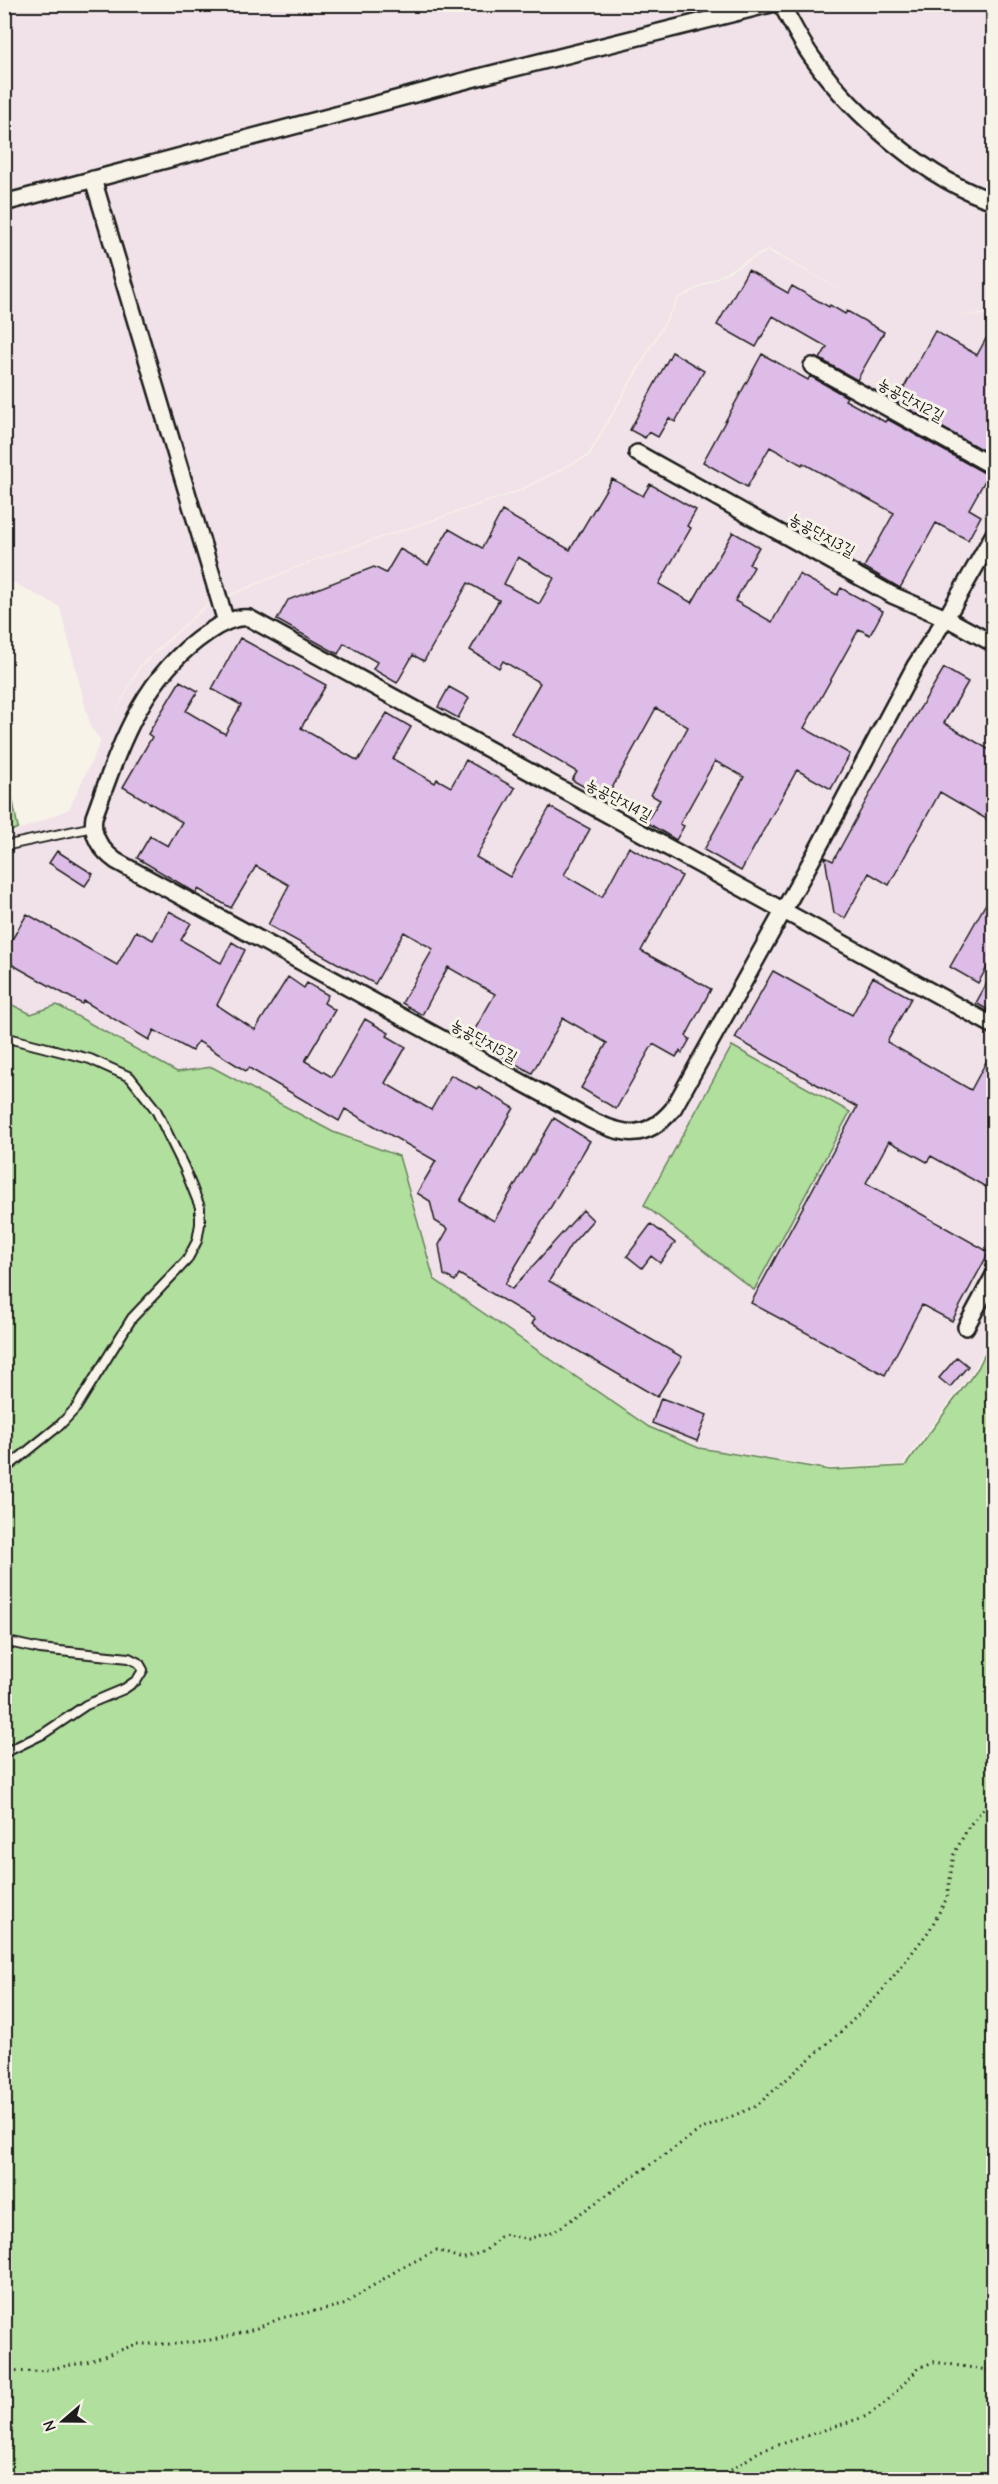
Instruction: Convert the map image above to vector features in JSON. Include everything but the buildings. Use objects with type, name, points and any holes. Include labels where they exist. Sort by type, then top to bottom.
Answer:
[{"type":"street","points":[[4,203],[475,78],[771,4]]},
{"type":"street","points":[[781,4],[814,61],[862,117],[917,162],[980,197],[993,201]]},
{"type":"street","points":[[93,180],[226,622],[211,630],[186,650],[144,697],[121,742],[94,817],[93,827]]},
{"type":"street","name":"농공단지2길","points":[[812,366],[993,467]]},
{"type":"street","name":"농공단지3길","points":[[637,453],[901,599],[946,618],[993,644]]},
{"type":"street","points":[[946,618],[993,534]]},
{"type":"street","name":"농공단지4길","points":[[226,622],[239,618],[253,619],[410,708],[993,1026]]},
{"type":"street","name":"농공단지5길","points":[[93,827],[100,847],[116,861],[589,1119],[621,1133],[632,1134],[647,1130],[665,1118],[673,1109],[915,666],[946,618]]},
{"type":"street","points":[[966,1327],[993,1275]]},
{"type":"lane","points":[[4,846],[93,827]]},
{"type":"lane","points":[[4,1037],[90,1059],[130,1077],[156,1110],[184,1167],[200,1207],[197,1241],[187,1260],[132,1318],[76,1408],[60,1425],[4,1470]]},
{"type":"lane","points":[[4,1641],[40,1649],[129,1658],[139,1663],[142,1670],[137,1680],[124,1689],[86,1705],[43,1734],[4,1753]]},
{"type":"path","points":[[4,2372],[39,2371],[87,2362],[137,2344],[178,2344],[217,2339],[255,2329],[281,2318],[343,2305],[399,2269],[437,2250],[462,2259],[485,2251],[503,2234],[528,2239],[555,2231],[700,2130],[756,2106],[846,2027],[881,1992],[929,1930],[947,1898],[954,1854],[969,1826],[993,1796]]},
{"type":"path","points":[[716,2480],[760,2451],[867,2416],[886,2402],[920,2367],[934,2362],[993,2370]]},
{"type":"shaded area","points":[[4,5],[993,5],[993,313],[954,316],[994,315],[993,1331],[976,1367],[903,1464],[830,1468],[699,1447],[650,1426],[435,1279],[400,1155],[334,1131],[213,1067],[177,1072],[57,1005],[32,1014],[5,1000],[5,836],[69,809],[101,741],[91,728],[60,607],[5,578]],"holes":[[[768,249],[854,297],[768,251],[679,299],[589,456],[518,492],[313,561],[208,605],[141,666],[108,727],[140,665],[207,604],[313,560],[517,491],[588,455],[678,298]]]},
{"type":"green space","points":[[5,765],[18,828],[5,834]]},
{"type":"green space","points":[[4,1001],[31,1014],[57,1005],[177,1072],[212,1067],[333,1132],[399,1156],[434,1279],[649,1427],[699,1448],[830,1470],[905,1466],[978,1368],[993,1337],[993,2479],[5,2479]]},
{"type":"green space","points":[[732,1046],[850,1112],[754,1290],[644,1205]]}]
